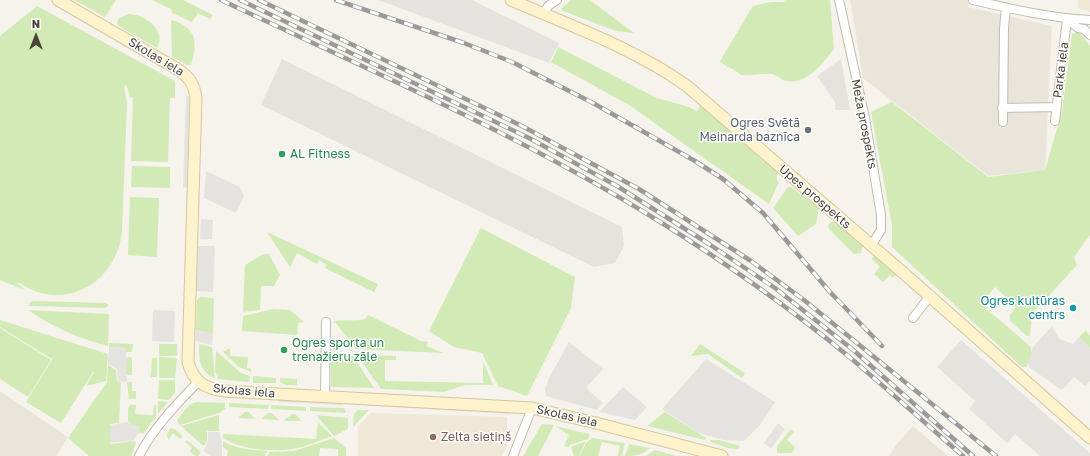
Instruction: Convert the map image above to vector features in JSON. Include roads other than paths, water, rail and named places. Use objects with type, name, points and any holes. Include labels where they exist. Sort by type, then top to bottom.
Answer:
[{"type":"main road","name":"Skolas iela","points":[[58,0],[178,70],[189,77],[194,86],[196,98],[188,362],[190,371],[198,382],[213,390],[223,391],[532,408],[596,422],[722,456]]},
{"type":"main road","name":"Upes prospekts","points":[[512,0],[632,52],[670,74],[748,138],[930,296],[1090,438]]},
{"type":"street","points":[[544,14],[548,6],[557,0]]},
{"type":"street","name":"Meža prospekts","points":[[839,0],[866,123],[881,215],[881,230],[871,246]]},
{"type":"street","points":[[973,0],[1006,8],[1067,19],[1090,20]]},
{"type":"street","points":[[1003,122],[1002,108],[1006,8]]},
{"type":"street","points":[[1067,19],[1078,28],[1084,29],[1090,35]]},
{"type":"street","name":"Parka iela","points":[[1055,121],[1067,19]]},
{"type":"street","points":[[1002,108],[1056,107]]},
{"type":"street","points":[[913,318],[930,296]]},
{"type":"street","points":[[325,397],[326,322]]},
{"type":"street","points":[[139,456],[147,442],[198,382]]},
{"type":"street","points":[[513,456],[532,408]]},
{"type":"railway","points":[[221,0],[497,131],[552,159],[657,220],[730,268],[801,319],[891,392],[963,456]]},
{"type":"railway","points":[[240,0],[529,138],[617,186],[775,288],[852,349],[973,456]]},
{"type":"railway","points":[[259,0],[522,126],[639,189],[751,261],[804,300],[996,456]]},
{"type":"railway","points":[[336,0],[464,43],[512,62],[593,103],[695,161],[723,179],[763,213],[830,292],[882,346]]},
{"type":"place","name":"Ogres Svētā Meinarda baznīca","points":[[808,130]]},
{"type":"place","name":"AL Fitness","points":[[282,154]]},
{"type":"place","name":"Ogres kultūras centrs","points":[[1073,308]]},
{"type":"place","name":"Ogres sporta un trenažieru zāle","points":[[284,350]]},
{"type":"place","name":"Zelta sietiņš","points":[[433,437]]}]
